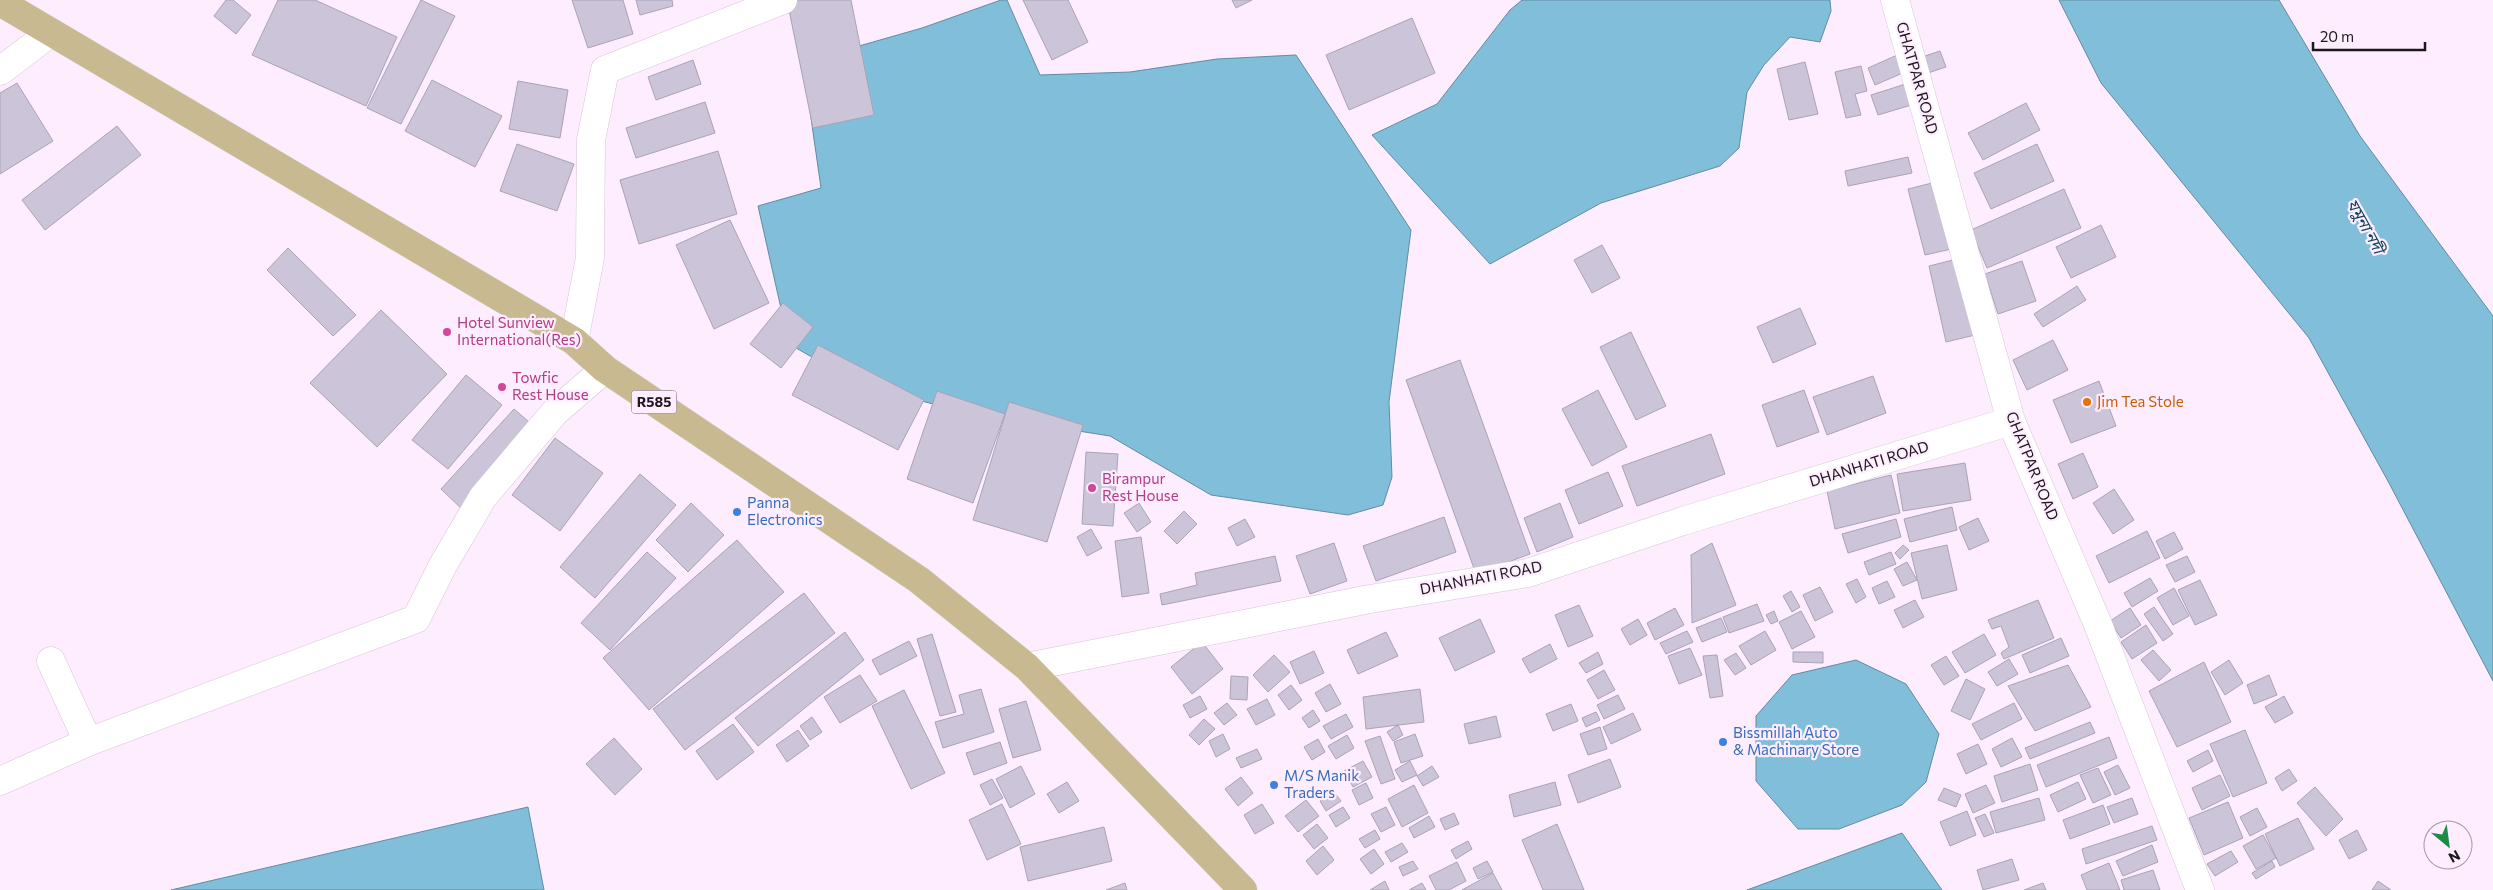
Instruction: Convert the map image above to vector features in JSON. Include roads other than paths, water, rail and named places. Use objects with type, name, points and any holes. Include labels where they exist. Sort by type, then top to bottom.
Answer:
[{"type":"main road","name":"R585","points":[[0,2],[574,341],[605,369],[919,580],[1027,668],[1243,890]]},
{"type":"street","points":[[574,341],[590,258],[591,140],[606,70],[783,0]]},
{"type":"street","name":"GHATPAR ROAD","points":[[1895,0],[2011,421],[2097,622],[2200,890]]},
{"type":"street","points":[[0,72],[50,33]]},
{"type":"street","points":[[0,781],[88,742],[416,619],[443,565],[483,497],[555,412],[605,369]]},
{"type":"street","name":"DHANHATI ROAD","points":[[1027,668],[1370,599],[1528,572],[1683,521],[2011,421]]},
{"type":"street","points":[[51,661],[88,742]]},
{"type":"water","points":[[1001,0],[1007,0],[1040,75],[1130,72],[1217,59],[1296,55],[1411,230],[1389,402],[1392,477],[1383,505],[1348,515],[1211,495],[1110,436],[971,414],[861,385],[789,344],[758,206],[821,188],[803,62],[922,28]]},
{"type":"water","points":[[1522,0],[1830,0],[1831,11],[1820,42],[1790,37],[1764,65],[1747,92],[1739,148],[1720,166],[1601,203],[1490,264],[1372,135],[1437,104],[1510,10]]},
{"type":"water","name":"যমুনা নদী","points":[[2059,0],[2279,0],[2360,136],[2493,316],[2493,681],[2389,483],[2309,338],[2101,83]]},
{"type":"water","points":[[1856,660],[1906,684],[1939,734],[1926,782],[1902,805],[1839,829],[1798,829],[1756,781],[1756,716],[1792,675]]},
{"type":"water","points":[[528,807],[544,890],[171,890]]},
{"type":"water","points":[[1902,833],[1942,890],[1747,890]]},
{"type":"place","name":"Hotel Sunview International(Res)","points":[[447,332]]},
{"type":"place","name":"Towfic Rest House","points":[[502,387]]},
{"type":"place","name":"Jim Tea Stole","points":[[2087,402]]},
{"type":"place","name":"Birampur Rest House","points":[[1092,488]]},
{"type":"place","name":"Panna Electronics","points":[[737,512]]},
{"type":"place","name":"Bissmillah Auto & Machinary Store","points":[[1723,742]]},
{"type":"place","name":"M/S Manik Traders","points":[[1274,785]]}]
